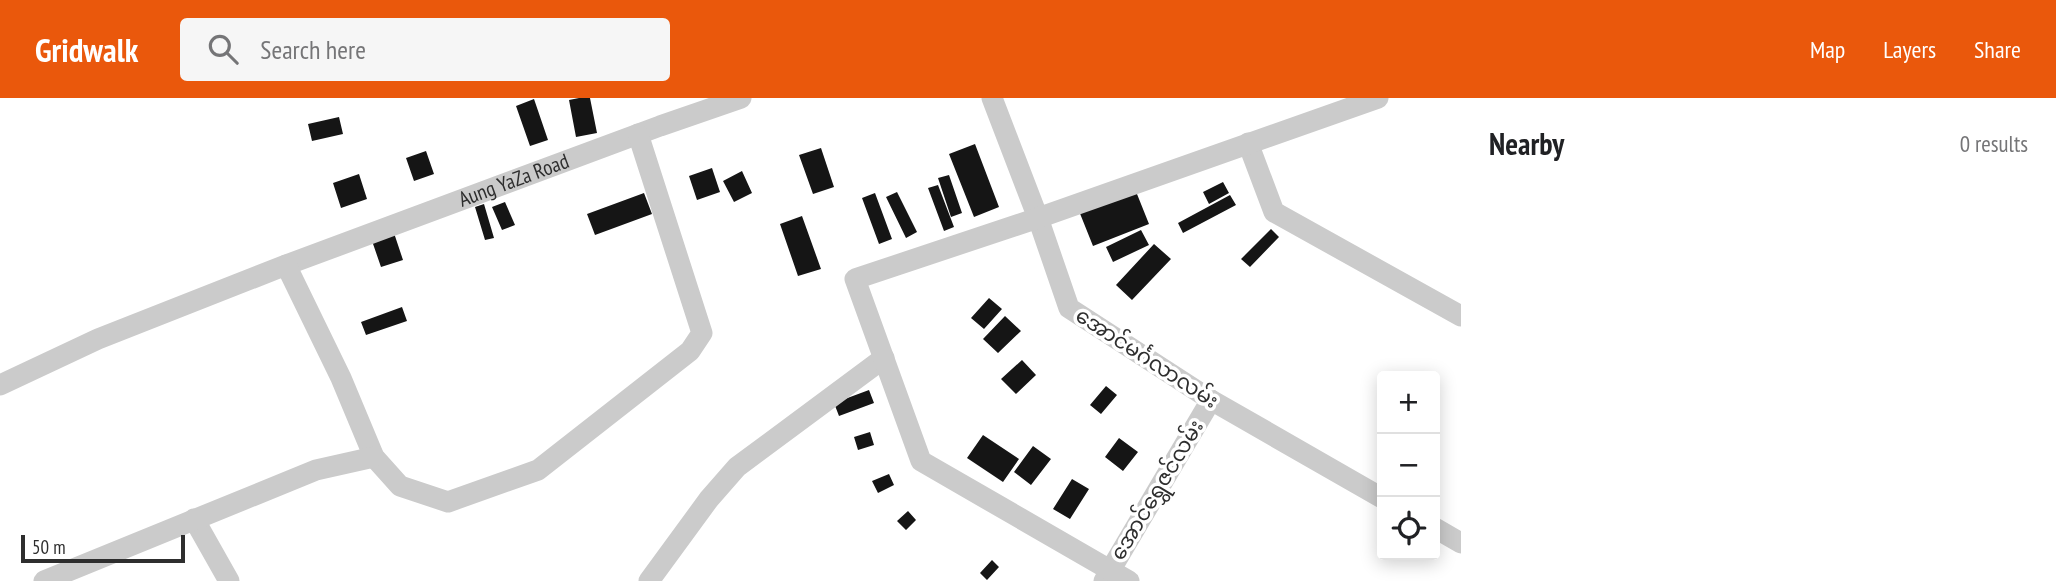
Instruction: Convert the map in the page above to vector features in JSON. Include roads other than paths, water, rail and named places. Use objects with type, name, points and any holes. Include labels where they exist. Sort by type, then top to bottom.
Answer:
[{"type":"street","name":"Aung YaZa Road","points":[[0,385],[98,339],[286,265],[741,98]]},
{"type":"street","name":"အောင်မင်္ဂလာလမ်း","points":[[992,98],[1069,308],[1211,400],[1380,497]]},
{"type":"street","points":[[1129,581],[1107,576],[921,461],[855,279],[1038,218],[1378,98]]},
{"type":"street","points":[[286,265],[341,378],[374,457],[400,486],[448,502],[538,470],[690,351],[702,333],[638,134]]},
{"type":"street","points":[[1248,143],[1274,212],[1461,316]]},
{"type":"street","points":[[649,581],[709,499],[737,467],[884,358]]},
{"type":"street","name":"အောင်ရွှေဇင်လမ်း","points":[[1107,576],[1211,400]]},
{"type":"street","points":[[44,581],[316,470],[374,457]]},
{"type":"street","points":[[194,519],[229,581]]},
{"type":"street","points":[[1440,531],[1461,544]]}]
